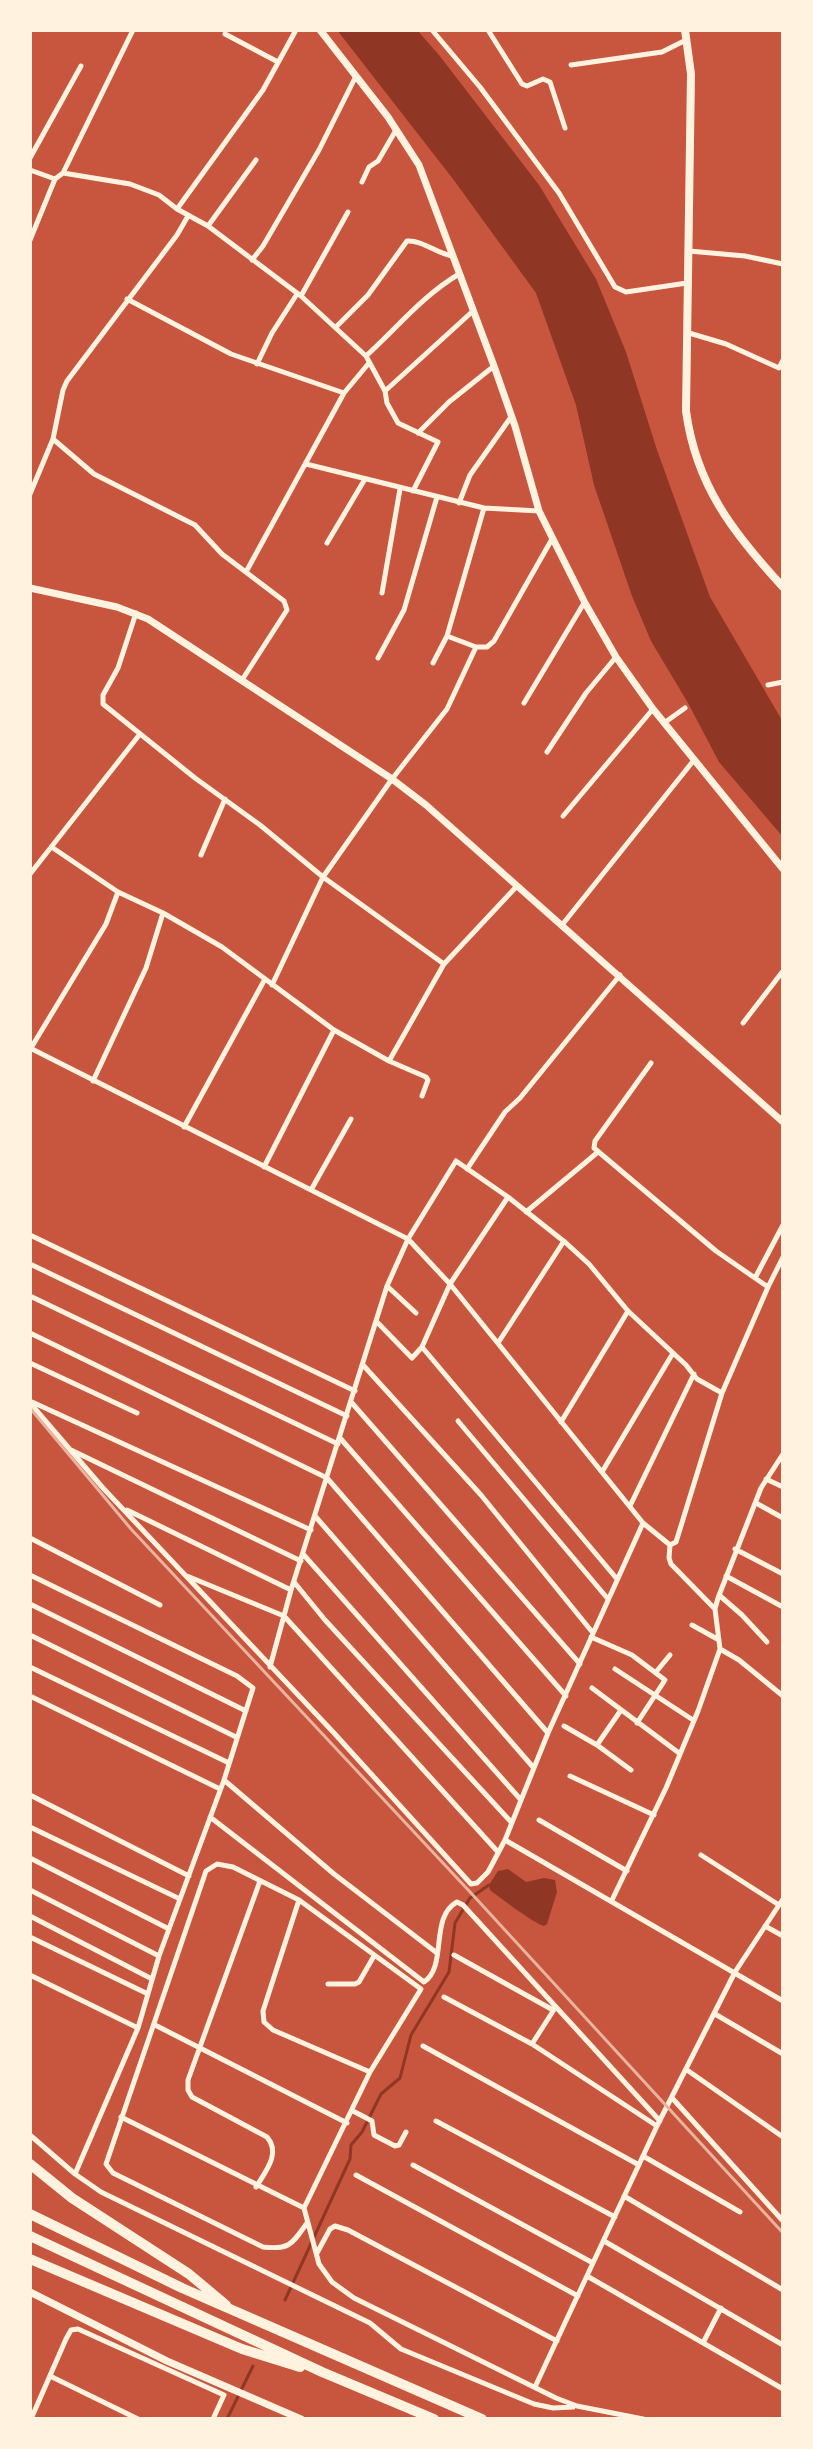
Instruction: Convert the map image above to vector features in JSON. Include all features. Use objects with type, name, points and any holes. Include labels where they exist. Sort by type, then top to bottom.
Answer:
[{"type":"highway","points":[[30,2164],[72,2198],[189,2274],[233,2311]]},
{"type":"highway","points":[[30,2214],[233,2311],[482,2419]]},
{"type":"highway","points":[[30,2236],[322,2372],[434,2419]]},
{"type":"highway","points":[[30,2259],[242,2349],[322,2372]]},
{"type":"main road","points":[[686,35],[691,74],[686,411],[692,445],[703,479],[729,521],[783,587]]},
{"type":"street","points":[[30,240],[55,179],[63,173],[133,30]]},
{"type":"street","points":[[177,209],[263,90],[296,30]]},
{"type":"street","points":[[320,30],[356,75],[419,165],[494,366],[539,511],[585,603],[616,657],[653,709],[783,869]]},
{"type":"street","points":[[432,30],[480,87],[559,193],[615,287],[626,292],[688,283]]},
{"type":"street","points":[[488,30],[522,84],[527,86],[548,80],[565,128]]},
{"type":"street","points":[[225,34],[278,62]]},
{"type":"street","points":[[571,65],[662,52],[686,35]]},
{"type":"street","points":[[30,158],[81,66]]},
{"type":"street","points":[[252,260],[319,150],[356,75]]},
{"type":"street","points":[[362,182],[396,130]]},
{"type":"street","points":[[208,226],[256,160]]},
{"type":"street","points":[[30,170],[55,179]]},
{"type":"street","points":[[63,173],[130,184],[159,195],[208,226],[336,327],[368,360],[398,423],[438,442],[413,491]]},
{"type":"street","points":[[257,364],[272,333],[299,295],[348,212]]},
{"type":"street","points":[[30,494],[53,439],[67,381],[188,216]]},
{"type":"street","points":[[336,327],[368,295],[407,241],[415,241],[453,256]]},
{"type":"street","points":[[688,251],[745,256],[783,264]]},
{"type":"street","points":[[246,572],[344,393],[418,302],[459,274]]},
{"type":"street","points":[[127,299],[231,354],[344,393]]},
{"type":"street","points":[[385,391],[473,311]]},
{"type":"street","points":[[689,333],[726,344],[779,368],[783,360]]},
{"type":"street","points":[[418,433],[449,402],[494,366]]},
{"type":"street","points":[[459,503],[476,465],[511,417]]},
{"type":"street","points":[[53,439],[94,474],[195,525],[222,554],[284,601],[287,610],[242,680]]},
{"type":"street","points":[[306,464],[459,503],[484,508],[539,511]]},
{"type":"street","points":[[327,543],[365,479]]},
{"type":"street","points":[[382,593],[400,489]]},
{"type":"street","points":[[378,658],[404,610],[437,497]]},
{"type":"street","points":[[433,663],[447,636],[484,508]]},
{"type":"street","points":[[447,636],[476,647],[487,647],[494,641],[552,539]]},
{"type":"street","points":[[30,588],[136,613],[392,779],[426,805],[620,975],[783,1122]]},
{"type":"street","points":[[524,703],[585,603]]},
{"type":"street","points":[[136,613],[103,701],[140,734],[323,877],[444,964]]},
{"type":"street","points":[[272,985],[323,877],[392,779],[447,709],[476,647]]},
{"type":"street","points":[[547,752],[586,693],[616,657]]},
{"type":"street","points":[[768,685],[783,682]]},
{"type":"street","points":[[664,723],[685,708]]},
{"type":"street","points":[[563,816],[653,709]]},
{"type":"street","points":[[30,874],[140,734]]},
{"type":"street","points":[[562,925],[694,760]]},
{"type":"street","points":[[201,855],[225,799]]},
{"type":"street","points":[[53,848],[118,892],[163,913],[222,947],[334,1030],[427,1078],[422,1096]]},
{"type":"street","points":[[389,1061],[444,964],[517,886]]},
{"type":"street","points":[[118,892],[106,924],[31,1048],[408,1239],[450,1284],[643,1523],[670,1546]]},
{"type":"street","points":[[93,1081],[146,968],[163,913]]},
{"type":"street","points":[[743,1023],[783,971]]},
{"type":"street","points":[[467,1169],[505,1112],[520,1098],[620,975]]},
{"type":"street","points":[[184,1127],[265,979]]},
{"type":"street","points":[[264,1167],[334,1030]]},
{"type":"street","points":[[651,1063],[595,1141],[594,1148],[716,1251],[768,1287]]},
{"type":"street","points":[[311,1190],[351,1119]]},
{"type":"street","points":[[526,1212],[598,1152]]},
{"type":"street","points":[[270,1667],[291,1590],[387,1286],[408,1239],[456,1161],[564,1241],[589,1264],[628,1311],[697,1379],[722,1393]]},
{"type":"street","points":[[376,1321],[412,1358],[422,1347],[450,1284],[508,1197]]},
{"type":"street","points":[[755,1278],[783,1225]]},
{"type":"street","points":[[30,1235],[355,1391]]},
{"type":"street","points":[[498,1343],[564,1241]]},
{"type":"street","points":[[670,1546],[676,1542],[722,1393],[783,1257]]},
{"type":"street","points":[[30,1264],[347,1416]]},
{"type":"street","points":[[387,1286],[416,1313]]},
{"type":"street","points":[[30,1296],[339,1441],[566,1696]]},
{"type":"street","points":[[561,1422],[628,1311]]},
{"type":"street","points":[[30,1333],[327,1478],[548,1733]]},
{"type":"street","points":[[422,1347],[617,1579]]},
{"type":"street","points":[[602,1472],[673,1353]]},
{"type":"street","points":[[30,1363],[137,1413]]},
{"type":"street","points":[[363,1365],[481,1495],[592,1636],[632,1655],[665,1682],[637,1723]]},
{"type":"street","points":[[630,1506],[694,1374]]},
{"type":"street","points":[[30,1402],[68,1449],[471,1884],[477,1883],[488,1872],[505,1840],[533,1767],[643,1523]]},
{"type":"street","points":[[30,1402],[311,1530]]},
{"type":"street","points":[[351,1402],[580,1664]]},
{"type":"street","points":[[458,1421],[608,1599]]},
{"type":"street","points":[[68,1449],[302,1558],[521,1800]]},
{"type":"street","points":[[612,1900],[654,1815],[693,1720],[720,1649],[715,1608],[718,1597],[766,1479],[783,1454]]},
{"type":"street","points":[[766,1479],[783,1487]]},
{"type":"street","points":[[756,1503],[783,1518]]},
{"type":"street","points":[[122,1508],[291,1590]]},
{"type":"street","points":[[315,1516],[533,1767]]},
{"type":"street","points":[[30,1538],[160,1605]]},
{"type":"street","points":[[670,1546],[671,1564],[715,1608]]},
{"type":"street","points":[[735,1549],[783,1574]]},
{"type":"street","points":[[184,1574],[284,1616],[498,1852]]},
{"type":"street","points":[[30,1575],[237,1676],[253,1688],[224,1780],[159,1956],[138,2028],[75,2174]]},
{"type":"street","points":[[726,1576],[783,1607]]},
{"type":"street","points":[[294,1582],[325,1620],[512,1823]]},
{"type":"street","points":[[718,1597],[742,1615],[767,1642]]},
{"type":"street","points":[[30,1604],[246,1711]]},
{"type":"street","points":[[692,1625],[719,1640]]},
{"type":"street","points":[[30,1635],[236,1737]]},
{"type":"street","points":[[720,1649],[739,1660],[783,1696]]},
{"type":"street","points":[[656,1672],[670,1655]]},
{"type":"street","points":[[30,1667],[229,1763]]},
{"type":"street","points":[[615,1669],[693,1720]]},
{"type":"street","points":[[592,1688],[679,1753]]},
{"type":"street","points":[[30,1696],[220,1789]]},
{"type":"street","points":[[597,1745],[621,1710]]},
{"type":"street","points":[[564,1726],[631,1770]]},
{"type":"street","points":[[570,1776],[654,1815]]},
{"type":"street","points":[[224,1780],[334,1874],[437,1953]]},
{"type":"street","points":[[30,1795],[189,1876]]},
{"type":"street","points":[[210,1817],[424,1982],[431,1977],[443,1921],[450,1908],[457,1902],[465,1907],[659,2124]]},
{"type":"street","points":[[539,1820],[627,1871]]},
{"type":"street","points":[[30,1827],[180,1899]]},
{"type":"street","points":[[505,1840],[783,2001]]},
{"type":"street","points":[[535,2387],[643,2156],[735,1972],[781,1902],[701,1855]]},
{"type":"street","points":[[30,1858],[169,1929]]},
{"type":"street","points":[[308,2226],[293,2243],[281,2249],[263,2247],[108,2169],[106,2159],[206,1871],[217,1864],[233,1867],[299,1900],[421,1989],[370,2072],[304,2208],[319,2264],[332,2282],[354,2298],[577,2406],[643,2419]]},
{"type":"street","points":[[256,2187],[273,2157],[271,2142],[192,2097],[188,2080],[202,2049],[260,1881]]},
{"type":"street","points":[[30,1890],[159,1956]]},
{"type":"street","points":[[299,1900],[263,2011],[264,2022],[273,2030],[370,2072]]},
{"type":"street","points":[[30,1916],[152,1979]]},
{"type":"street","points":[[765,1926],[783,1936]]},
{"type":"street","points":[[30,1937],[148,1994]]},
{"type":"street","points":[[454,1955],[555,2008]]},
{"type":"street","points":[[328,1984],[359,1982],[374,1956]]},
{"type":"street","points":[[30,1975],[138,2028]]},
{"type":"street","points":[[444,1997],[532,2044],[659,2124]]},
{"type":"street","points":[[532,2044],[555,2008]]},
{"type":"street","points":[[714,2014],[783,2054]]},
{"type":"street","points":[[155,2025],[347,2123]]},
{"type":"street","points":[[423,2046],[639,2165]]},
{"type":"street","points":[[687,2070],[783,2137]]},
{"type":"street","points":[[673,2099],[783,2221]]},
{"type":"street","points":[[353,2111],[374,2122],[374,2135],[395,2146],[399,2145],[406,2132]]},
{"type":"street","points":[[121,2117],[256,2187],[304,2208]]},
{"type":"street","points":[[436,2121],[615,2217]]},
{"type":"street","points":[[30,2135],[101,2192],[370,2323],[393,2344],[412,2354],[534,2404],[553,2408],[577,2406]]},
{"type":"street","points":[[643,2156],[740,2212]]},
{"type":"street","points":[[413,2165],[593,2263]]},
{"type":"street","points":[[356,2175],[578,2296]]},
{"type":"street","points":[[624,2196],[783,2290]]},
{"type":"street","points":[[316,2255],[330,2229],[335,2226],[348,2230],[557,2341]]},
{"type":"street","points":[[603,2241],[783,2345]]},
{"type":"street","points":[[587,2276],[783,2389]]},
{"type":"street","points":[[30,2292],[167,2361],[301,2419]]},
{"type":"street","points":[[703,2343],[721,2308]]},
{"type":"street","points":[[31,2419],[71,2330],[87,2331],[224,2395],[213,2419]]},
{"type":"street","points":[[50,2376],[138,2419]]},
{"type":"shaded area","points":[[337,30],[417,30],[539,185],[596,279],[626,352],[657,450],[710,597],[783,722],[783,837],[719,762],[651,641],[632,596],[594,485],[576,405],[536,293],[453,179]]},
{"type":"shaded area","points":[[508,1869],[526,1882],[544,1878],[555,1880],[557,1892],[547,1924],[544,1926],[533,1921],[490,1890],[489,1885],[498,1871]]},
{"type":"waterway","points":[[285,2300],[350,2159],[351,2145],[362,2132],[381,2094],[400,2078],[411,2035],[449,1972],[455,1923],[470,1898],[489,1885]]},
{"type":"waterway","points":[[227,2419],[253,2366]]},
{"type":"railway","points":[[30,1408],[131,1529],[783,2233]]}]
